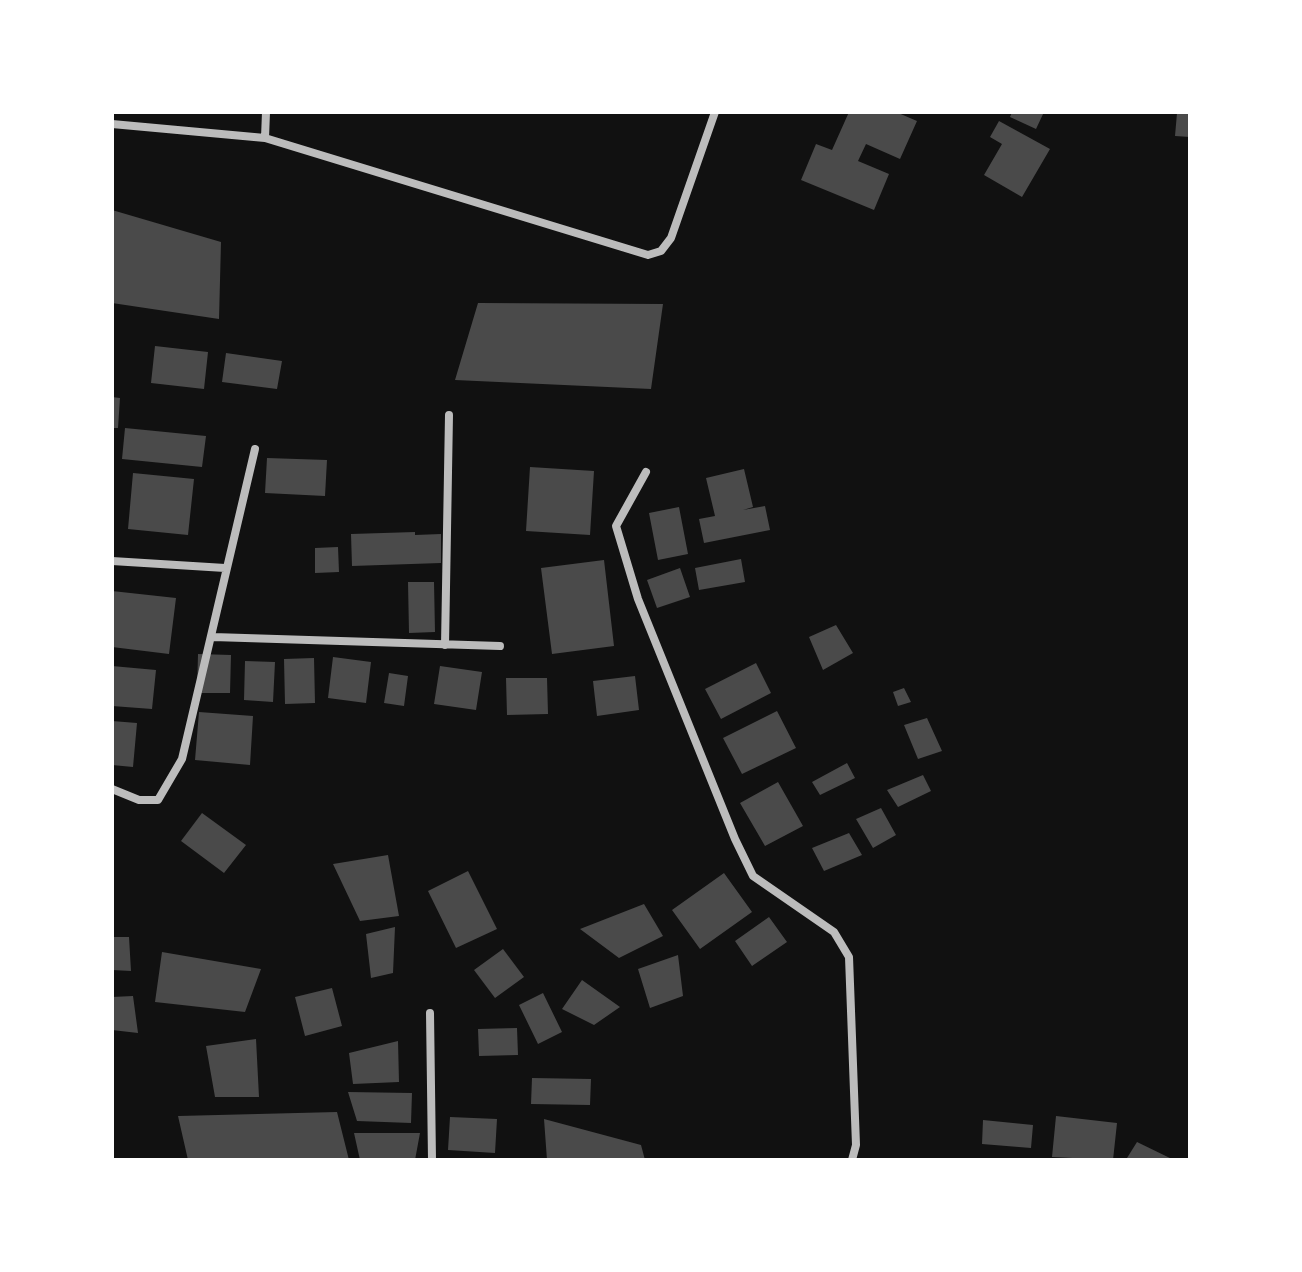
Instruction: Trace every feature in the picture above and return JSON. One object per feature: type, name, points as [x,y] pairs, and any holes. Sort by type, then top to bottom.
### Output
[{"type":"street","points":[[265,138],[266,112]]},
{"type":"street","points":[[112,124],[265,138],[648,255],[661,251],[671,238],[715,112]]},
{"type":"street","points":[[445,645],[449,415]]},
{"type":"street","points":[[112,789],[139,800],[158,800],[182,759],[255,449]]},
{"type":"street","points":[[646,472],[616,526],[638,599],[735,839],[753,876],[834,932],[849,957],[856,1145],[852,1160]]},
{"type":"street","points":[[112,561],[225,568]]},
{"type":"street","points":[[213,637],[500,646]]},
{"type":"street","points":[[430,1013],[432,1160]]},
{"type":"building","points":[[849,112],[896,112],[917,121],[900,159],[866,144],[858,161],[889,174],[874,210],[801,180],[816,144],[832,150]]},
{"type":"building","points":[[1012,112],[1044,112],[1036,129],[1010,117]]},
{"type":"building","points":[[1177,113],[1190,114],[1190,137],[1175,136]]},
{"type":"building","points":[[999,121],[1050,149],[1022,197],[984,175],[1002,144],[990,137]]},
{"type":"building","points":[[112,210],[221,242],[219,319],[112,303]]},
{"type":"building","points":[[478,303],[663,304],[651,389],[455,380]]},
{"type":"building","points":[[155,346],[208,352],[204,389],[151,383]]},
{"type":"building","points":[[226,353],[282,361],[277,389],[222,382]]},
{"type":"building","points":[[112,397],[120,398],[118,428],[112,428]]},
{"type":"building","points":[[125,428],[206,436],[202,467],[122,459]]},
{"type":"building","points":[[267,458],[327,460],[325,496],[265,493]]},
{"type":"building","points":[[530,467],[594,471],[590,535],[526,531]]},
{"type":"building","points":[[744,469],[753,507],[743,510],[765,506],[770,530],[704,543],[699,519],[715,516],[706,478]]},
{"type":"building","points":[[133,473],[194,479],[188,535],[128,529]]},
{"type":"building","points":[[679,507],[688,554],[658,560],[649,513]]},
{"type":"building","points":[[415,532],[415,535],[441,534],[441,563],[352,566],[351,534]]},
{"type":"building","points":[[338,547],[339,572],[315,573],[315,548]]},
{"type":"building","points":[[741,559],[745,582],[699,590],[695,568]]},
{"type":"building","points":[[604,560],[614,646],[552,654],[541,568]]},
{"type":"building","points":[[680,568],[690,597],[657,608],[647,580]]},
{"type":"building","points":[[408,582],[434,582],[435,632],[409,633]]},
{"type":"building","points":[[112,591],[176,598],[169,654],[112,647]]},
{"type":"building","points":[[836,625],[853,653],[823,670],[809,637]]},
{"type":"building","points":[[198,654],[231,655],[230,693],[197,693]]},
{"type":"building","points":[[333,657],[371,662],[366,703],[328,698]]},
{"type":"building","points":[[314,658],[315,703],[285,704],[284,659]]},
{"type":"building","points":[[245,661],[275,662],[273,702],[244,700]]},
{"type":"building","points":[[756,663],[771,693],[721,719],[705,689]]},
{"type":"building","points":[[112,666],[156,670],[152,709],[112,706]]},
{"type":"building","points":[[440,666],[482,672],[476,710],[434,704]]},
{"type":"building","points":[[389,673],[408,676],[404,706],[384,703]]},
{"type":"building","points":[[635,676],[639,710],[597,716],[593,681]]},
{"type":"building","points":[[506,678],[547,678],[548,714],[507,715]]},
{"type":"building","points":[[904,688],[911,702],[898,706],[893,692]]},
{"type":"building","points":[[777,711],[796,748],[742,774],[723,738]]},
{"type":"building","points":[[199,712],[253,716],[250,765],[195,760]]},
{"type":"building","points":[[927,718],[942,751],[918,759],[904,725]]},
{"type":"building","points":[[112,721],[137,723],[133,767],[112,765]]},
{"type":"building","points":[[847,763],[855,778],[820,795],[812,782]]},
{"type":"building","points":[[923,775],[931,791],[898,807],[887,790]]},
{"type":"building","points":[[778,782],[803,826],[765,846],[740,803]]},
{"type":"building","points":[[881,808],[896,835],[873,848],[856,819]]},
{"type":"building","points":[[202,813],[246,845],[224,873],[181,841]]},
{"type":"building","points":[[849,833],[862,855],[824,871],[812,848]]},
{"type":"building","points":[[388,855],[399,916],[360,921],[333,864]]},
{"type":"building","points":[[468,871],[497,929],[456,948],[428,891]]},
{"type":"building","points":[[724,873],[752,912],[700,949],[672,910]]},
{"type":"building","points":[[644,904],[663,936],[619,958],[580,929]]},
{"type":"building","points":[[769,917],[787,942],[752,966],[735,941]]},
{"type":"building","points":[[395,927],[393,973],[371,978],[366,934]]},
{"type":"building","points":[[112,937],[129,937],[131,971],[112,970]]},
{"type":"building","points":[[503,949],[524,977],[495,998],[474,970]]},
{"type":"building","points":[[162,952],[261,969],[245,1012],[155,1002]]},
{"type":"building","points":[[678,955],[683,996],[650,1008],[638,969]]},
{"type":"building","points":[[582,980],[620,1007],[594,1025],[562,1009]]},
{"type":"building","points":[[332,988],[342,1026],[305,1036],[295,997]]},
{"type":"building","points":[[543,993],[562,1032],[538,1044],[519,1005]]},
{"type":"building","points":[[133,996],[138,1033],[112,1030],[112,997]]},
{"type":"building","points":[[517,1028],[518,1055],[479,1056],[478,1029]]},
{"type":"building","points":[[256,1039],[259,1097],[215,1097],[206,1046]]},
{"type":"building","points":[[398,1041],[399,1082],[353,1084],[349,1053]]},
{"type":"building","points":[[532,1078],[591,1079],[590,1105],[531,1104]]},
{"type":"building","points":[[348,1092],[412,1093],[411,1123],[357,1121]]},
{"type":"building","points":[[337,1112],[349,1160],[188,1160],[178,1116]]},
{"type":"building","points":[[1056,1116],[1117,1123],[1113,1160],[1052,1157]]},
{"type":"building","points":[[450,1117],[497,1119],[495,1153],[448,1150]]},
{"type":"building","points":[[544,1119],[641,1145],[645,1160],[547,1160]]},
{"type":"building","points":[[983,1120],[1033,1125],[1031,1148],[982,1144]]},
{"type":"building","points":[[354,1133],[420,1133],[415,1160],[360,1160]]},
{"type":"building","points":[[1137,1142],[1174,1160],[1127,1158]]}]
